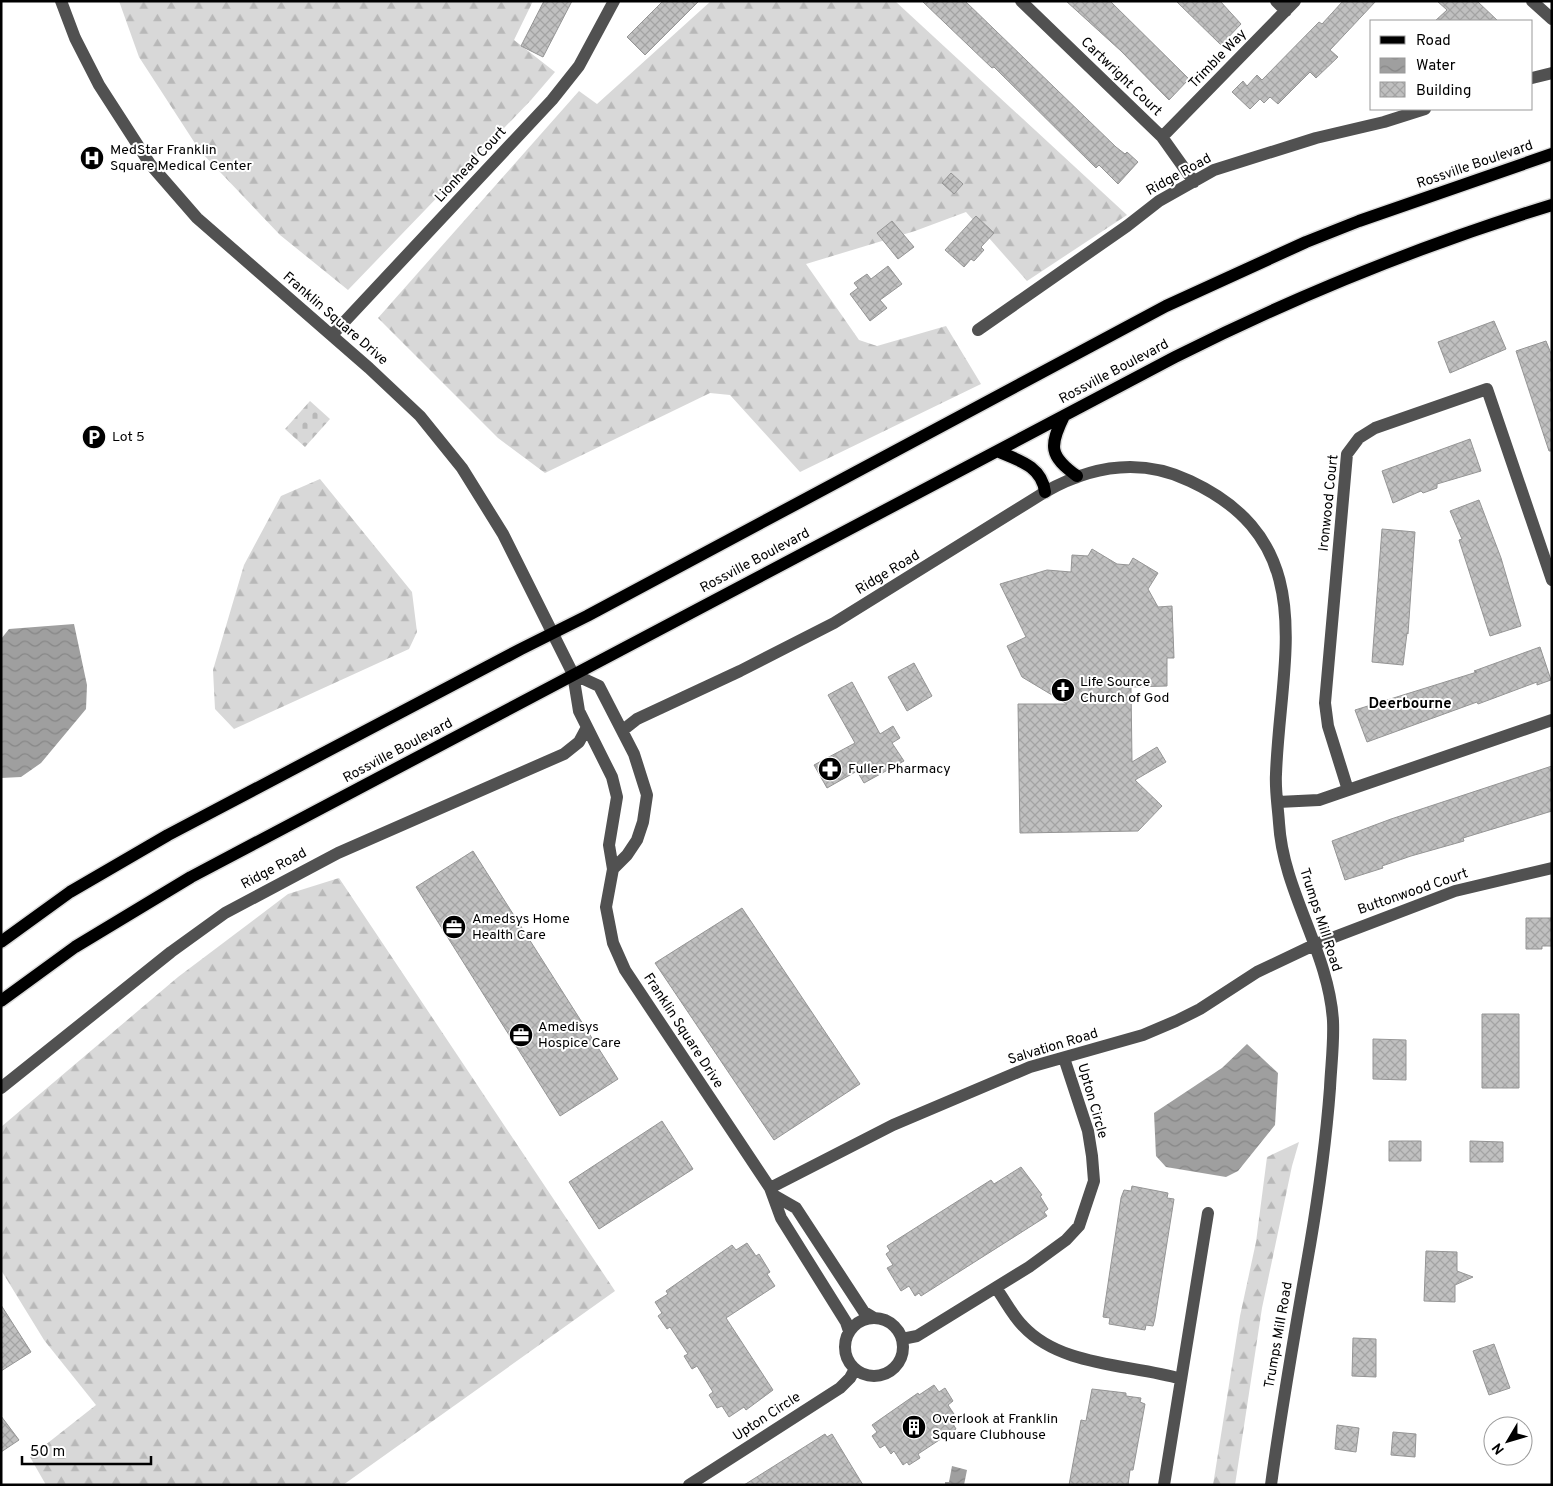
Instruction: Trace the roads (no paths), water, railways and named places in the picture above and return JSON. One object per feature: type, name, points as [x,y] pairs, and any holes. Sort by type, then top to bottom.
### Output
[{"type":"main road","name":"Rossville Boulevard","points":[[1,942],[70,892],[168,835],[553,633],[1175,302],[1289,250],[1350,225],[1552,154]]},
{"type":"main road","name":"Rossville Boulevard","points":[[1,1001],[83,943],[183,882],[391,773],[573,674],[1223,333],[1342,280],[1443,241],[1552,205]]},
{"type":"main road","points":[[1064,416],[1053,437],[1054,452],[1061,464],[1077,476]]},
{"type":"main road","points":[[997,451],[1036,470],[1044,483],[1045,492]]},
{"type":"street","name":"Franklin Square Drive","points":[[61,1],[75,38],[99,85],[150,164],[197,218],[332,335],[420,416],[462,468],[503,534],[573,674],[579,711],[612,776],[617,797],[609,845],[613,869],[606,906],[613,943],[625,970],[772,1192],[781,1218],[846,1322],[849,1331]]},
{"type":"street","name":"Lionhead Court","points":[[332,335],[552,100],[580,66],[614,1]]},
{"type":"street","name":"Cartwright Court","points":[[1021,1],[1162,138],[1194,182]]},
{"type":"street","points":[[1276,1],[1286,11]]},
{"type":"street","name":"Trimble Way","points":[[1162,138],[1295,1]]},
{"type":"street","points":[[1532,1],[1552,19]]},
{"type":"street","points":[[1533,78],[1552,73]]},
{"type":"street","name":"Ridge Road","points":[[978,330],[1127,226],[1159,201],[1214,170],[1316,138],[1384,122],[1422,110]]},
{"type":"street","name":"Ironwood Court","points":[[1348,790],[1328,726],[1325,703],[1347,454],[1359,438],[1375,428],[1487,389],[1552,580]]},
{"type":"street","name":"Ridge Road","points":[[623,730],[636,719],[740,671],[834,623],[1045,492],[1077,476],[1099,469],[1131,467],[1172,472]]},
{"type":"street","name":"Trumps Mill Road","points":[[1172,472],[1204,487],[1225,501],[1248,523],[1263,542],[1277,570],[1284,595],[1287,626],[1276,777],[1280,842],[1294,887],[1316,944],[1333,1018],[1324,1164],[1285,1387],[1271,1485]]},
{"type":"street","points":[[573,674],[599,686],[634,754],[647,795],[643,822],[637,840],[627,855],[613,869]]},
{"type":"street","points":[[1278,802],[1319,800],[1552,720]]},
{"type":"street","name":"Ridge Road","points":[[1,1088],[171,952],[225,913],[271,887],[354,846],[564,754],[579,742],[587,727]]},
{"type":"street","name":"Buttonwood Court","points":[[1316,944],[1455,891],[1552,868]]},
{"type":"street","name":"Salvation Road","points":[[772,1192],[893,1125],[1030,1068],[1143,1035],[1176,1021],[1200,1009],[1257,972],[1316,944]]},
{"type":"street","name":"Upton Circle","points":[[902,1339],[917,1336],[1029,1267],[1066,1240],[1079,1226],[1094,1181],[1092,1156],[1088,1131],[1064,1058]]},
{"type":"street","name":"Franklin Square Drive","points":[[772,1192],[796,1208],[864,1312],[874,1318]]},
{"type":"street","points":[[1164,1485],[1208,1213]]},
{"type":"street","points":[[996,1288],[1023,1326],[1047,1345],[1070,1357],[1181,1379]]},
{"type":"street","points":[[874,1318],[892,1324],[902,1339],[901,1358],[890,1372],[872,1376],[855,1370],[845,1355],[844,1347],[849,1331],[865,1319],[874,1318]]},
{"type":"street","name":"Upton Circle","points":[[689,1485],[840,1388],[855,1370]]},
{"type":"water","points":[[74,624],[87,685],[86,709],[41,763],[21,777],[1,778],[1,639],[9,629]]},
{"type":"water","points":[[1247,1044],[1278,1073],[1275,1125],[1238,1171],[1226,1177],[1166,1167],[1156,1156],[1154,1113],[1222,1068]]},
{"type":"water","points":[[952,1466],[967,1470],[964,1485],[945,1485],[945,1482],[949,1482]]},
{"type":"place","name":"MedStar Franklin Square Medical Center","points":[[92,158]]},
{"type":"place","name":"Lot 5","points":[[94,437]]},
{"type":"place","name":"Life Source Church of God","points":[[1063,690]]},
{"type":"place","name":"Fuller Pharmacy","points":[[830,769]]},
{"type":"place","name":"Amedsys Home Health Care","points":[[454,927]]},
{"type":"place","name":"Amedisys Hospice Care","points":[[521,1035]]},
{"type":"place","name":"Overlook at Franklin Square Clubhouse","points":[[914,1427]]},
{"type":"district","name":"Deerbourne","points":[[1410,704]]}]
